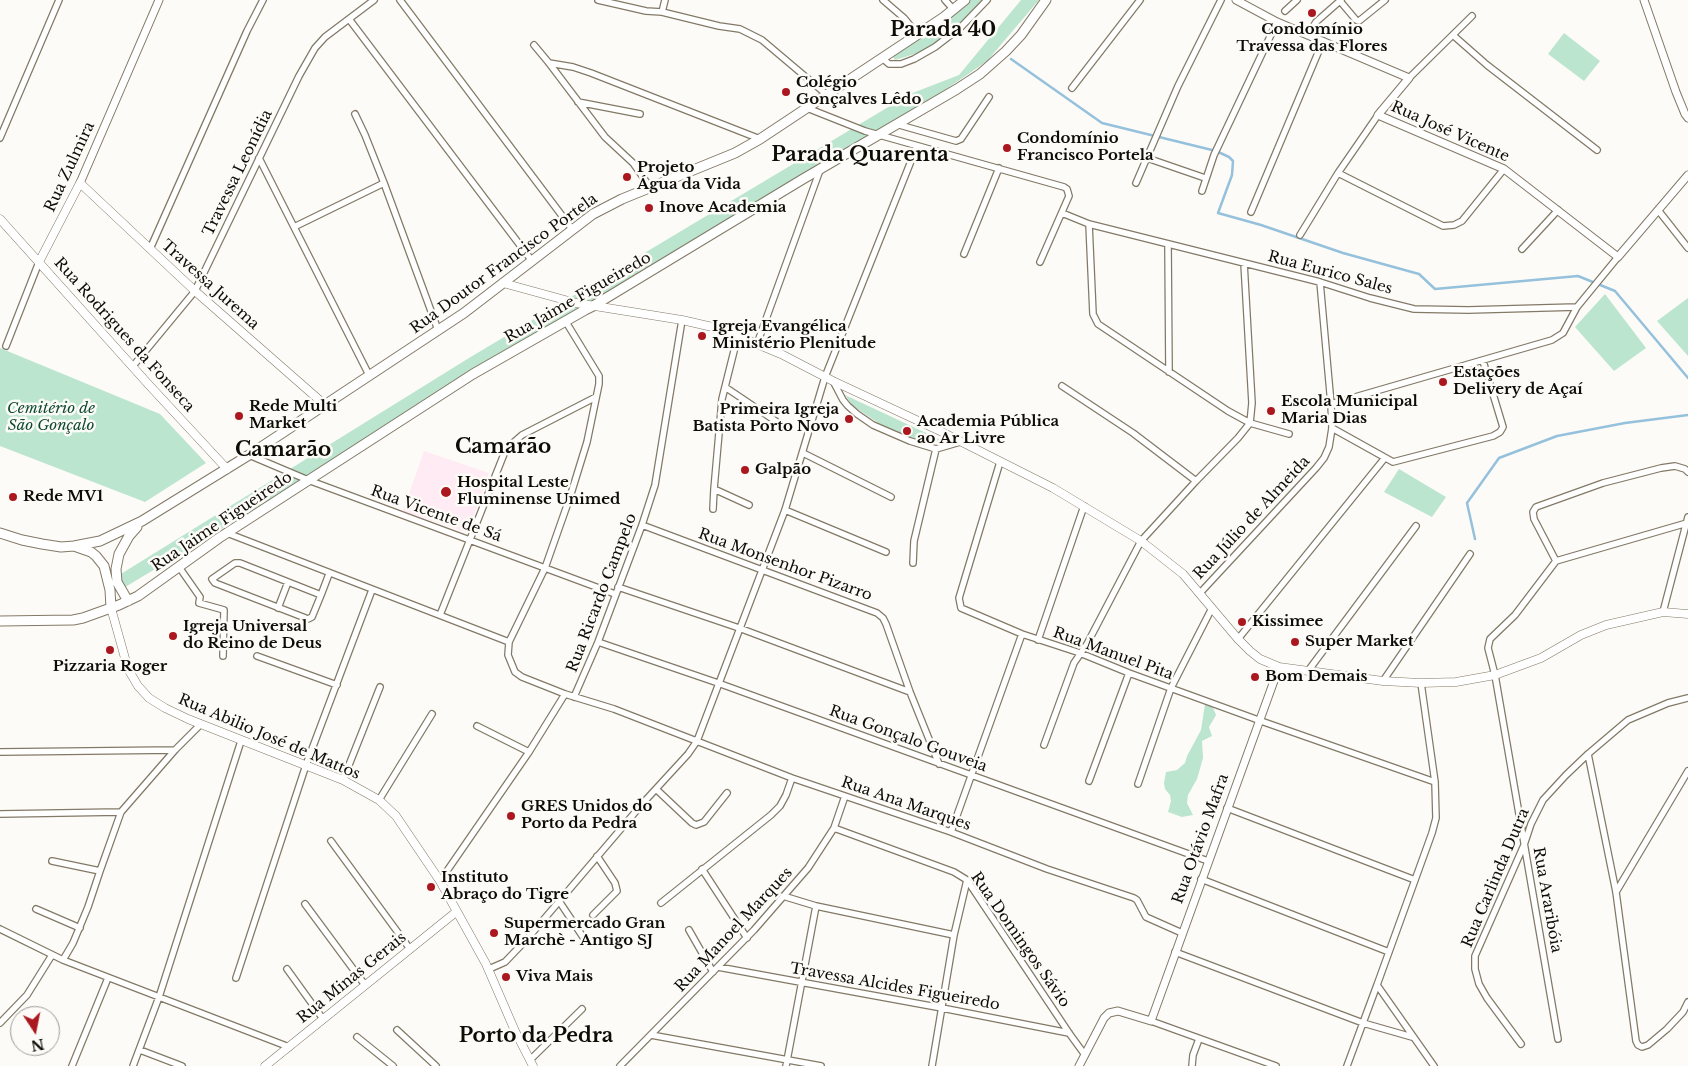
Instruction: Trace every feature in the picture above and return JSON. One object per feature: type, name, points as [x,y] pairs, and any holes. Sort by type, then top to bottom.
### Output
[{"type":"main road","name":"Rua Doutor Francisco Portela","points":[[0,533],[42,544],[60,547],[74,546],[100,541],[142,521],[249,455],[481,301],[572,229],[605,207],[715,162],[760,139],[918,35],[965,0]]},
{"type":"main road","name":"Rua Jaime Figueiredo","points":[[0,621],[73,620],[94,615],[128,601],[227,533],[473,374],[566,322],[957,89],[993,63],[1021,35],[1046,0]]},
{"type":"main road","name":"Travessa Jurema","points":[[80,183],[195,291],[325,405]]},
{"type":"main road","name":"Rua Zulmira","points":[[39,262],[80,183]]},
{"type":"main road","name":"Rua Rodrigues da Fonseca","points":[[0,219],[149,386],[227,469]]},
{"type":"main road","points":[[503,283],[539,294],[593,306],[682,320],[738,335],[917,420],[1039,481],[1141,541],[1174,566],[1200,593],[1238,639],[1260,659],[1279,667],[1383,681],[1456,682],[1495,675],[1541,658],[1581,636],[1606,625],[1663,612],[1688,614]]},
{"type":"main road","points":[[128,601],[116,582],[118,554],[123,544],[142,521]]},
{"type":"main road","points":[[74,546],[96,556],[104,566],[111,596],[111,608]]},
{"type":"main road","name":"Rua Abilio José de Mattos","points":[[111,608],[128,669],[138,686],[149,698],[164,708],[201,724],[343,780],[379,800],[396,816],[440,881],[489,969],[515,1031],[531,1063]]},
{"type":"main road","name":"Rua Minas Gerais","points":[[265,1066],[456,912]]},
{"type":"street","points":[[0,138],[59,0]]},
{"type":"street","name":"Rua Zulmira","points":[[80,183],[159,0]]},
{"type":"street","points":[[150,249],[246,31],[263,0]]},
{"type":"street","name":"Travessa Leonídia","points":[[133,366],[195,291],[299,76],[315,48],[325,37],[374,0]]},
{"type":"street","points":[[400,0],[572,229]]},
{"type":"street","points":[[598,0],[740,29],[762,40],[826,94]]},
{"type":"street","points":[[662,12],[665,0]]},
{"type":"street","points":[[883,0],[904,18],[918,35]]},
{"type":"street","points":[[945,0],[953,9]]},
{"type":"street","points":[[882,58],[886,63],[892,65],[901,64],[923,54],[961,27],[987,0]]},
{"type":"street","points":[[1072,88],[1140,0]]},
{"type":"street","points":[[1136,183],[1178,86],[1221,0]]},
{"type":"street","points":[[1236,0],[1277,22],[1409,78]]},
{"type":"street","points":[[1285,11],[1297,0]]},
{"type":"street","points":[[1308,35],[1316,22],[1340,1],[1359,21],[1385,0]]},
{"type":"street","points":[[1644,0],[1676,92],[1688,118]]},
{"type":"street","points":[[1300,235],[1338,173],[1378,115],[1409,78],[1454,36],[1472,16]]},
{"type":"street","points":[[348,20],[532,261]]},
{"type":"street","points":[[1202,191],[1214,155],[1277,22]]},
{"type":"street","points":[[1454,36],[1487,66],[1597,150]]},
{"type":"street","points":[[1250,212],[1324,41]]},
{"type":"street","points":[[534,45],[605,137],[633,163],[650,187]]},
{"type":"street","points":[[549,63],[573,67],[591,73],[760,139]]},
{"type":"street","points":[[896,124],[956,141],[961,139],[989,97]]},
{"type":"street","points":[[578,102],[640,114]]},
{"type":"street","points":[[807,108],[877,135],[1068,189],[1069,196],[1040,262]]},
{"type":"street","points":[[355,114],[384,183],[438,330]]},
{"type":"street","name":"Rua José Vicente","points":[[1378,115],[1504,169],[1618,257]]},
{"type":"street","points":[[489,969],[504,962],[688,754],[696,741],[785,510],[825,377],[917,146]]},
{"type":"street","points":[[259,158],[369,375]]},
{"type":"street","points":[[1147,158],[1205,178]]},
{"type":"street","points":[[964,254],[999,168]]},
{"type":"street","points":[[1338,173],[1443,226],[1454,225],[1462,221],[1504,169]]},
{"type":"street","points":[[757,344],[820,170]]},
{"type":"street","points":[[1331,404],[1552,340],[1563,333],[1577,307],[1688,176]]},
{"type":"street","points":[[294,227],[384,183]]},
{"type":"street","points":[[1522,248],[1558,210]]},
{"type":"street","points":[[1658,210],[1688,248]]},
{"type":"street","name":"Rua Eurico Sales","points":[[1062,213],[1090,224],[1320,282],[1370,298],[1414,308],[1468,310],[1577,307]]},
{"type":"street","points":[[1090,224],[1094,319],[1102,328],[1228,411],[1250,423],[1288,434]]},
{"type":"street","points":[[1168,244],[1169,372]]},
{"type":"street","name":"Rua Zulmira","points":[[6,346],[39,262]]},
{"type":"street","points":[[1044,745],[1070,672],[1141,541],[1250,423],[1252,403],[1244,263]]},
{"type":"street","name":"Rua Júlio de Almeida","points":[[1200,593],[1316,468],[1324,458],[1329,447],[1332,428],[1331,404],[1320,282]]},
{"type":"street","name":"Rua Ricardo Campelo","points":[[574,697],[598,642],[642,525],[654,485],[682,320]]},
{"type":"street","points":[[227,533],[509,642],[545,568],[579,470],[599,384],[599,376],[566,322]]},
{"type":"street","points":[[713,509],[722,399],[738,335]]},
{"type":"street","points":[[1332,428],[1393,462],[1500,432],[1503,427],[1482,361]]},
{"type":"street","points":[[833,381],[843,400],[857,414],[873,425],[936,449],[960,442]]},
{"type":"street","points":[[1062,386],[1133,433],[1196,481]]},
{"type":"street","points":[[725,388],[777,422]]},
{"type":"street","points":[[440,615],[506,449],[522,435],[596,398]]},
{"type":"street","points":[[914,563],[914,541],[936,449]]},
{"type":"street","points":[[803,453],[891,496]]},
{"type":"street","name":"Rua Vicente de Sá","points":[[249,455],[308,480],[615,594]]},
{"type":"street","points":[[1238,639],[1384,458]]},
{"type":"street","name":"Rua Manuel Pita","points":[[1000,462],[959,598],[960,605],[965,611],[1038,640],[1080,653],[1261,721],[1435,782]]},
{"type":"street","points":[[1687,520],[1556,561],[1534,518],[1533,512],[1536,507],[1603,483],[1661,468],[1675,466],[1688,472]]},
{"type":"street","points":[[714,489],[749,505]]},
{"type":"street","points":[[1038,640],[1084,506]]},
{"type":"street","points":[[785,510],[886,552]]},
{"type":"street","points":[[1663,612],[1687,520]]},
{"type":"street","name":"Rua Monsenhor Pizarro","points":[[642,525],[761,571],[870,610],[883,618],[939,764]]},
{"type":"street","points":[[1308,672],[1416,526]]},
{"type":"street","points":[[1383,681],[1470,554]]},
{"type":"street","name":"Rua Araribóia","points":[[1556,561],[1515,615],[1490,639],[1488,648],[1495,675],[1558,1039]]},
{"type":"street","points":[[321,595],[237,562],[212,580],[215,583],[310,619],[321,595],[329,574]]},
{"type":"street","points":[[179,567],[200,597],[199,604],[224,610],[223,656]]},
{"type":"street","points":[[278,608],[288,582]]},
{"type":"street","points":[[618,587],[739,628],[910,692]]},
{"type":"street","points":[[236,978],[306,765],[372,590]]},
{"type":"street","points":[[1138,784],[1171,688],[1212,608]]},
{"type":"street","points":[[951,832],[1022,634]]},
{"type":"street","name":"Rua Ana Marques","points":[[509,642],[508,655],[514,672],[522,677],[565,694],[614,709],[792,778],[951,832],[1047,869],[1134,898],[1146,917],[1182,933]]},
{"type":"street","name":"Rua Gonçalo Gouveia","points":[[598,642],[718,683],[1208,861]]},
{"type":"street","points":[[257,656],[337,685]]},
{"type":"street","name":"Rua Otávio Mafra","points":[[1151,1021],[1279,667]]},
{"type":"street","points":[[1090,782],[1129,673]]},
{"type":"street","points":[[1347,1066],[1436,818],[1435,782],[1421,683]]},
{"type":"street","points":[[343,780],[380,687]]},
{"type":"street","points":[[440,881],[529,752],[565,694]]},
{"type":"street","name":"Rua Carlinda Dutra","points":[[1522,1044],[1487,998],[1479,984],[1474,969],[1475,956],[1524,845],[1531,824],[1543,800],[1588,754],[1628,720],[1668,703],[1688,698]]},
{"type":"street","points":[[379,800],[432,714]]},
{"type":"street","points":[[63,960],[80,928],[121,812],[175,750],[201,724]]},
{"type":"street","points":[[477,726],[529,752]]},
{"type":"street","points":[[134,1066],[159,997],[242,741]]},
{"type":"street","points":[[0,752],[175,750]]},
{"type":"street","points":[[1588,754],[1616,892],[1638,1045],[1642,1047],[1648,1045],[1668,1029],[1683,1012],[1688,1002]]},
{"type":"street","points":[[1616,892],[1688,771]]},
{"type":"street","points":[[661,903],[771,815],[780,806],[792,778]]},
{"type":"street","points":[[656,789],[696,825],[704,822],[727,793]]},
{"type":"street","name":"Rua Manoel Marques","points":[[620,1066],[746,938],[818,856],[834,828],[845,796]]},
{"type":"street","points":[[1227,808],[1415,880]]},
{"type":"street","points":[[0,814],[121,812]]},
{"type":"street","name":"Rua Domingos Sávio","points":[[834,828],[954,872],[967,880],[1085,1055]]},
{"type":"street","points":[[331,840],[410,949]]},
{"type":"street","points":[[593,915],[617,891],[615,883],[598,856]]},
{"type":"street","points":[[52,861],[100,871]]},
{"type":"street","points":[[702,869],[746,938]]},
{"type":"street","points":[[1201,879],[1389,952]]},
{"type":"street","points":[[932,1066],[954,935],[967,880]]},
{"type":"street","points":[[784,896],[816,906],[954,935]]},
{"type":"street","points":[[559,901],[585,940]]},
{"type":"street","points":[[305,904],[365,985]]},
{"type":"street","points":[[786,1063],[816,906]]},
{"type":"street","points":[[36,909],[80,928]]},
{"type":"street","points":[[0,937],[2,930],[63,960],[288,1047]]},
{"type":"street","points":[[689,930],[715,969]]},
{"type":"street","points":[[1175,952],[1363,1023],[1412,1036]]},
{"type":"street","points":[[0,1023],[27,995],[52,955]]},
{"type":"street","points":[[287,969],[323,1020]]},
{"type":"street","name":"Travessa Alcides Figueiredo","points":[[715,969],[942,1008],[1069,1033]]},
{"type":"street","points":[[72,1066],[108,978]]},
{"type":"street","points":[[1377,985],[1434,1066]]},
{"type":"street","points":[[531,1063],[582,1008]]},
{"type":"street","points":[[1079,1066],[1106,1015],[1118,1011],[1276,1066]]},
{"type":"street","points":[[397,1030],[436,1066]]},
{"type":"street","points":[[651,1035],[786,1063],[821,1066]]},
{"type":"street","points":[[357,1037],[393,1066]]},
{"type":"street","points":[[1192,1066],[1193,1055],[1199,1039]]},
{"type":"street","points":[[140,1050],[182,1066]]},
{"type":"shaded area","name":"Hospital Leste Fluminense Unimed","points":[[424,451],[489,473],[468,533],[403,511]]},
{"type":"green space","points":[[968,0],[983,0],[942,39],[921,52],[895,60],[893,57]]},
{"type":"green space","points":[[1021,0],[1039,0],[987,61],[919,108],[122,589],[116,577],[469,358],[910,94],[959,75]]},
{"type":"green space","points":[[1564,33],[1600,61],[1584,81],[1548,54]]},
{"type":"green space","points":[[1605,294],[1646,348],[1614,371],[1575,327]]},
{"type":"green space","points":[[1688,298],[1688,356],[1657,321]]},
{"type":"green space","name":"Cemitério de São Gonçalo","points":[[0,348],[160,414],[206,463],[145,502],[0,446]]},
{"type":"green space","points":[[845,395],[941,440],[930,445],[883,426],[853,406]]},
{"type":"green space","points":[[1399,469],[1446,497],[1432,517],[1384,492]]},
{"type":"green space","points":[[1205,704],[1212,705],[1216,715],[1209,727],[1212,736],[1202,741],[1203,758],[1197,779],[1188,795],[1187,803],[1193,815],[1182,817],[1168,812],[1171,801],[1170,795],[1165,789],[1166,772],[1177,770],[1185,763],[1201,730]]},
{"type":"waterway","points":[[1011,59],[1102,123],[1216,151],[1229,157],[1233,161],[1232,175],[1218,213],[1261,225],[1343,253],[1419,274],[1435,289],[1578,276],[1615,291],[1688,378]]},
{"type":"waterway","points":[[1475,539],[1467,503],[1499,458],[1557,436],[1625,423],[1688,415]]},
{"type":"place","name":"Condomínio Travessa das Flores","points":[[1312,13]]},
{"type":"place","name":"Colégio Gonçalves Lêdo","points":[[786,92]]},
{"type":"place","name":"Condomínio Francisco Portela","points":[[1007,148]]},
{"type":"place","name":"Projeto Água da Vida","points":[[627,177]]},
{"type":"place","name":"Inove Academia","points":[[649,208]]},
{"type":"place","name":"Igreja Evangélica Ministério Plenitude","points":[[702,336]]},
{"type":"place","name":"Estações Delivery de Açaí","points":[[1443,382]]},
{"type":"place","name":"Escola Municipal Maria Dias","points":[[1271,411]]},
{"type":"place","name":"Rede Multi Market","points":[[239,416]]},
{"type":"place","name":"Primeira Igreja Batista Porto Novo","points":[[849,419]]},
{"type":"place","name":"Academia Pública ao Ar Livre","points":[[907,431]]},
{"type":"place","name":"Galpão","points":[[745,470]]},
{"type":"place","name":"Hospital Leste Fluminense Unimed","points":[[446,492]]},
{"type":"place","name":"Rede MV1","points":[[13,497]]},
{"type":"place","name":"Kissimee","points":[[1242,622]]},
{"type":"place","name":"Igreja Universal do Reino de Deus","points":[[173,636]]},
{"type":"place","name":"Super Market","points":[[1295,642]]},
{"type":"place","name":"Pizzaria Roger","points":[[110,650]]},
{"type":"place","name":"Bom Demais","points":[[1255,677]]},
{"type":"place","name":"GRES Unidos do Porto da Pedra","points":[[511,816]]},
{"type":"place","name":"Instituto Abraço do Tigre","points":[[431,887]]},
{"type":"place","name":"Supermercado Gran Marchè - Antigo SJ","points":[[494,933]]},
{"type":"place","name":"Viva Mais","points":[[506,977]]},
{"type":"district","name":"Parada 40","points":[[943,30]]},
{"type":"district","name":"Parada Quarenta","points":[[860,155]]},
{"type":"district","name":"Camarão","points":[[503,447]]},
{"type":"district","name":"Camarão","points":[[283,450]]},
{"type":"district","name":"Porto da Pedra","points":[[536,1036]]}]
